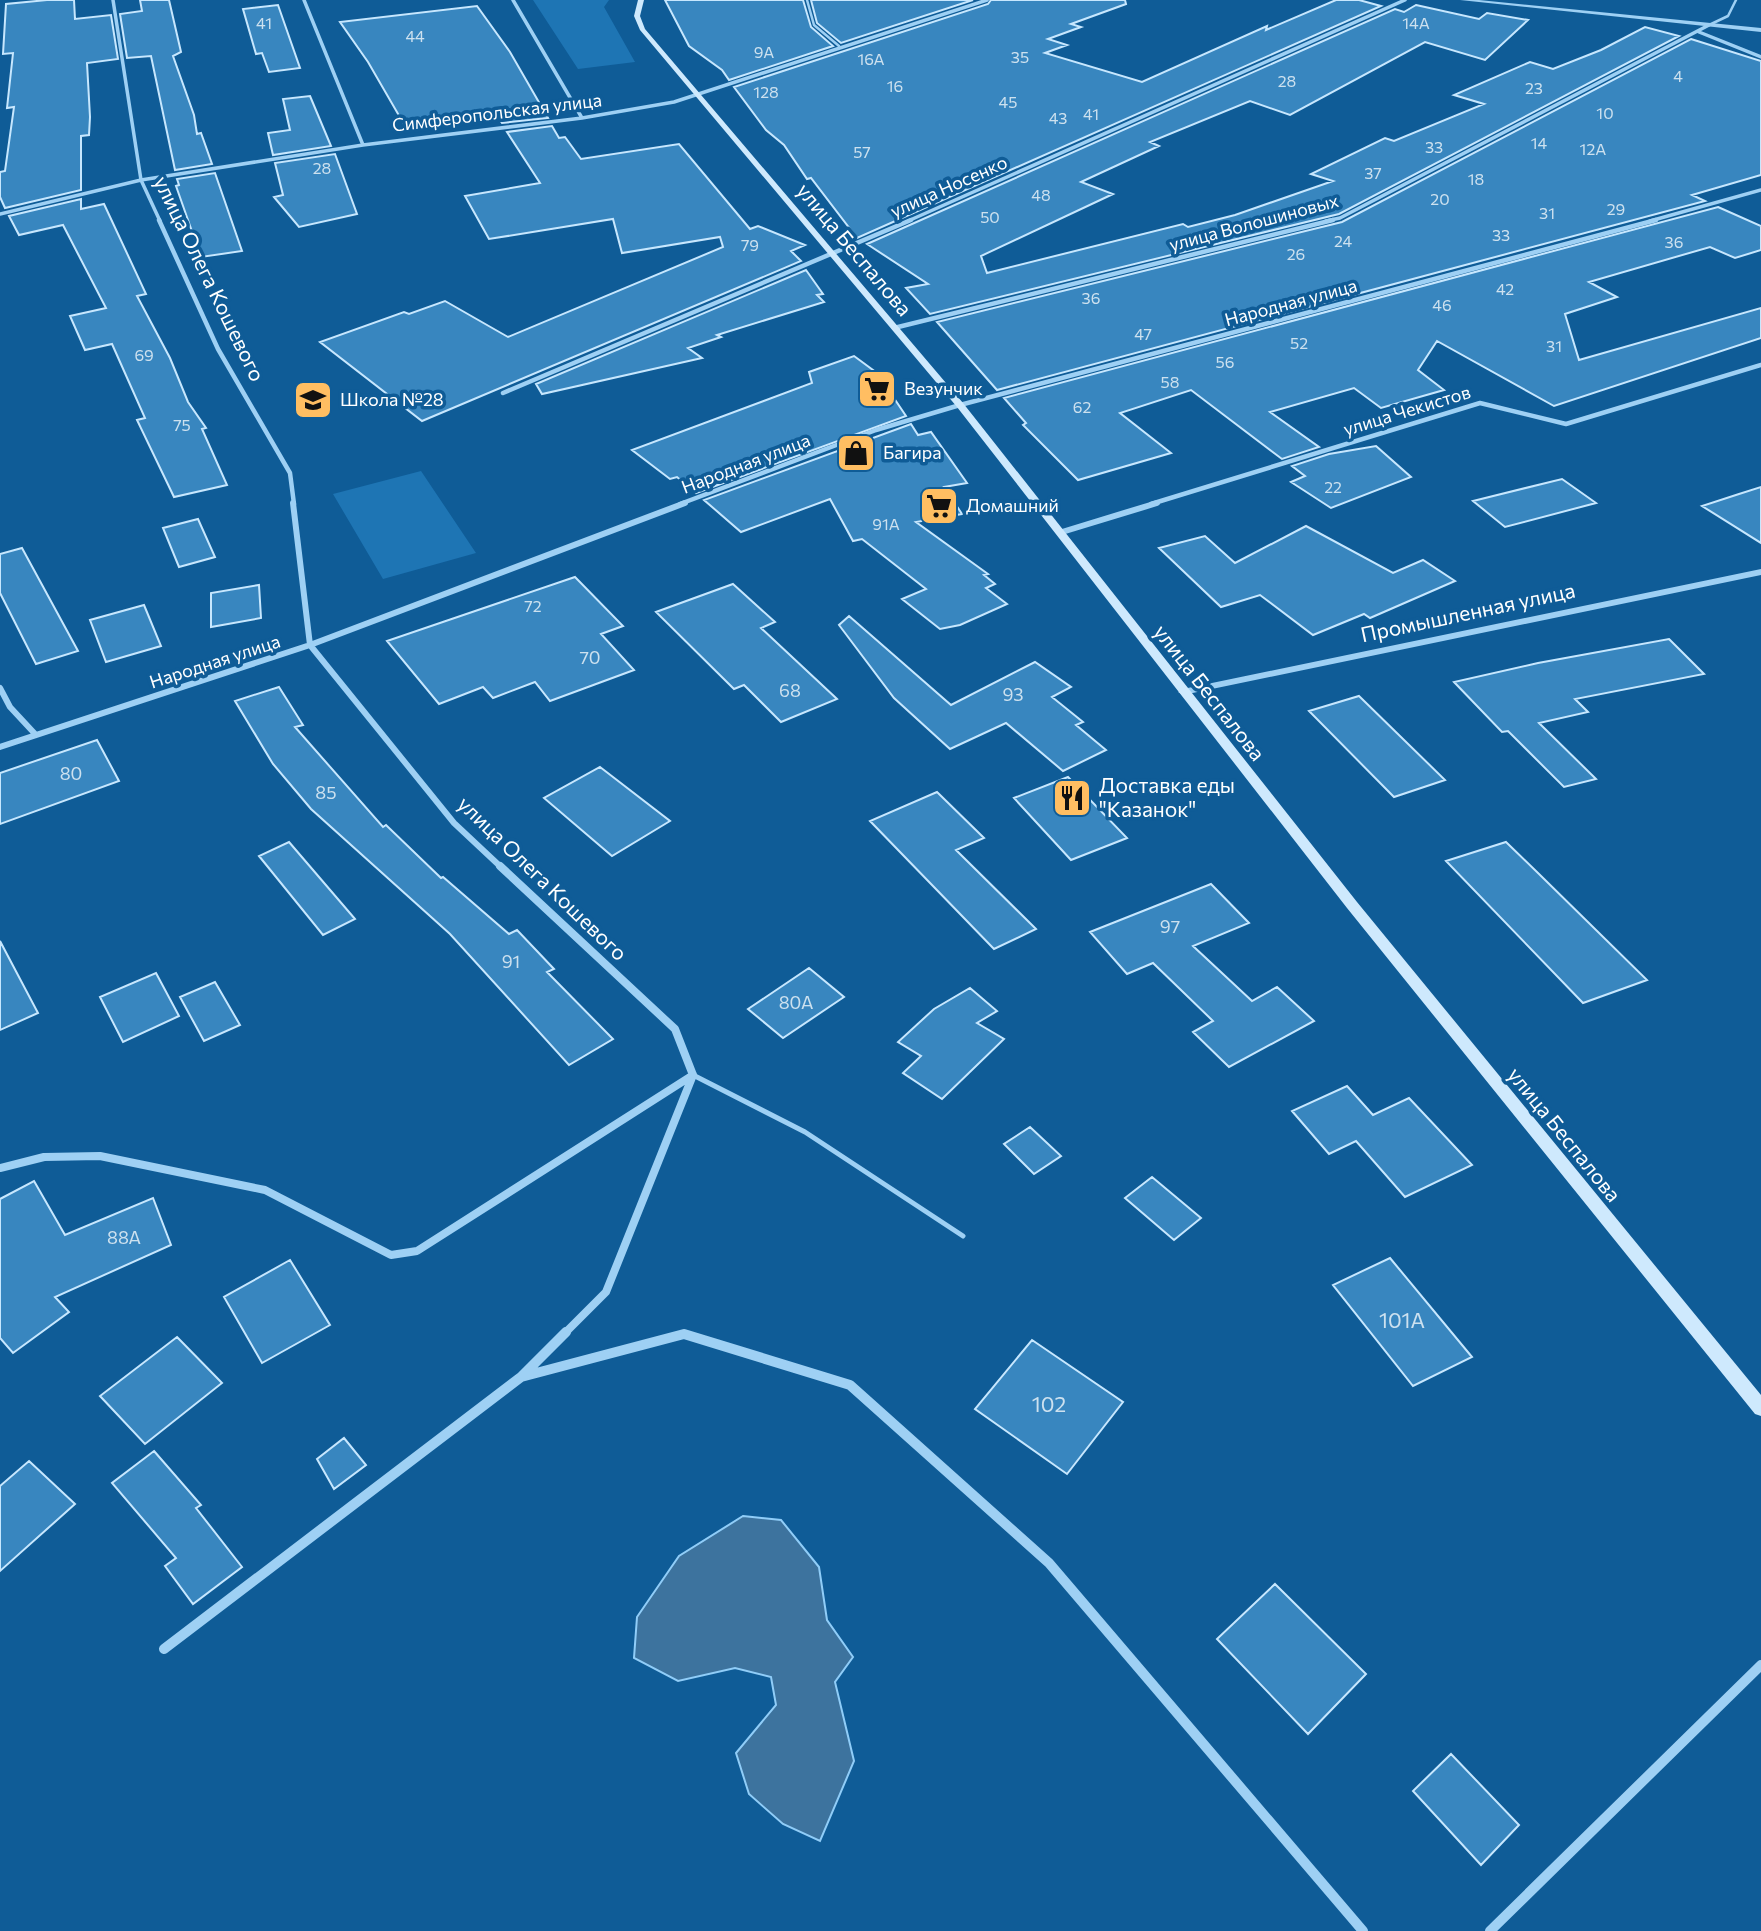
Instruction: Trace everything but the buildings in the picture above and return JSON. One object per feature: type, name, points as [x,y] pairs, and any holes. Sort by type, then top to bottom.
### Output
[{"type":"main road","name":"улица Беспалова","points":[[641,0],[637,16],[642,29],[960,405],[1352,905],[1761,1408]]},
{"type":"street","name":"улица Олега Кошевого","points":[[113,0],[141,180],[218,349],[290,473],[310,645],[454,822],[675,1029],[694,1074]]},
{"type":"street","points":[[304,0],[363,145]]},
{"type":"street","points":[[513,0],[582,118]]},
{"type":"street","name":"Симферопольская улица","points":[[0,214],[141,180],[363,145],[582,118],[674,102],[696,92],[987,0]]},
{"type":"street","name":"улица Носенко","points":[[503,393],[832,255],[1405,0]]},
{"type":"street","points":[[1463,0],[1761,30]]},
{"type":"street","name":"улица Волошиновых","points":[[894,328],[1340,218],[1699,33],[1709,25]]},
{"type":"street","points":[[1699,33],[1761,57]]},
{"type":"street","name":"Народная улица","points":[[0,747],[310,645],[876,430],[960,405],[1563,246],[1761,190]]},
{"type":"street","name":"улица Чекистов","points":[[1062,533],[1480,403],[1566,425],[1761,365]]},
{"type":"street","name":"Промышленная улица","points":[[1184,692],[1761,572]]},
{"type":"street","points":[[0,688],[10,707],[36,735]]},
{"type":"street","points":[[0,1168],[44,1157],[100,1156],[265,1190],[391,1255],[417,1251],[694,1074]]},
{"type":"street","points":[[164,1649],[521,1377],[606,1293],[694,1074]]},
{"type":"street","points":[[521,1377],[684,1334],[850,1385],[1049,1563],[1363,1931]]},
{"type":"street","points":[[1489,1931],[1761,1665]]},
{"type":"lane","points":[[807,0],[814,25],[839,46]]},
{"type":"lane","points":[[1709,25],[1728,16],[1736,0]]},
{"type":"lane","points":[[694,1074],[805,1132],[962,1236]]},
{"type":"shaded area","points":[[533,0],[609,0],[604,7],[635,62],[578,69]]},
{"type":"shaded area","points":[[421,471],[476,553],[383,579],[333,494]]},
{"type":"shaded area","points":[[743,1516],[781,1520],[819,1567],[827,1620],[853,1657],[835,1682],[854,1761],[820,1841],[783,1824],[749,1794],[736,1753],[776,1705],[771,1677],[735,1668],[678,1681],[634,1658],[637,1617],[679,1556]]},
{"type":"place","name":"Везунчик","points":[[877,389]]},
{"type":"place","name":"Школа №28","points":[[313,400]]},
{"type":"place","name":"Багира","points":[[856,453]]},
{"type":"place","name":"Домашний","points":[[939,506]]},
{"type":"place","name":"Доставка еды \"Казанок\"","points":[[1072,798]]}]
